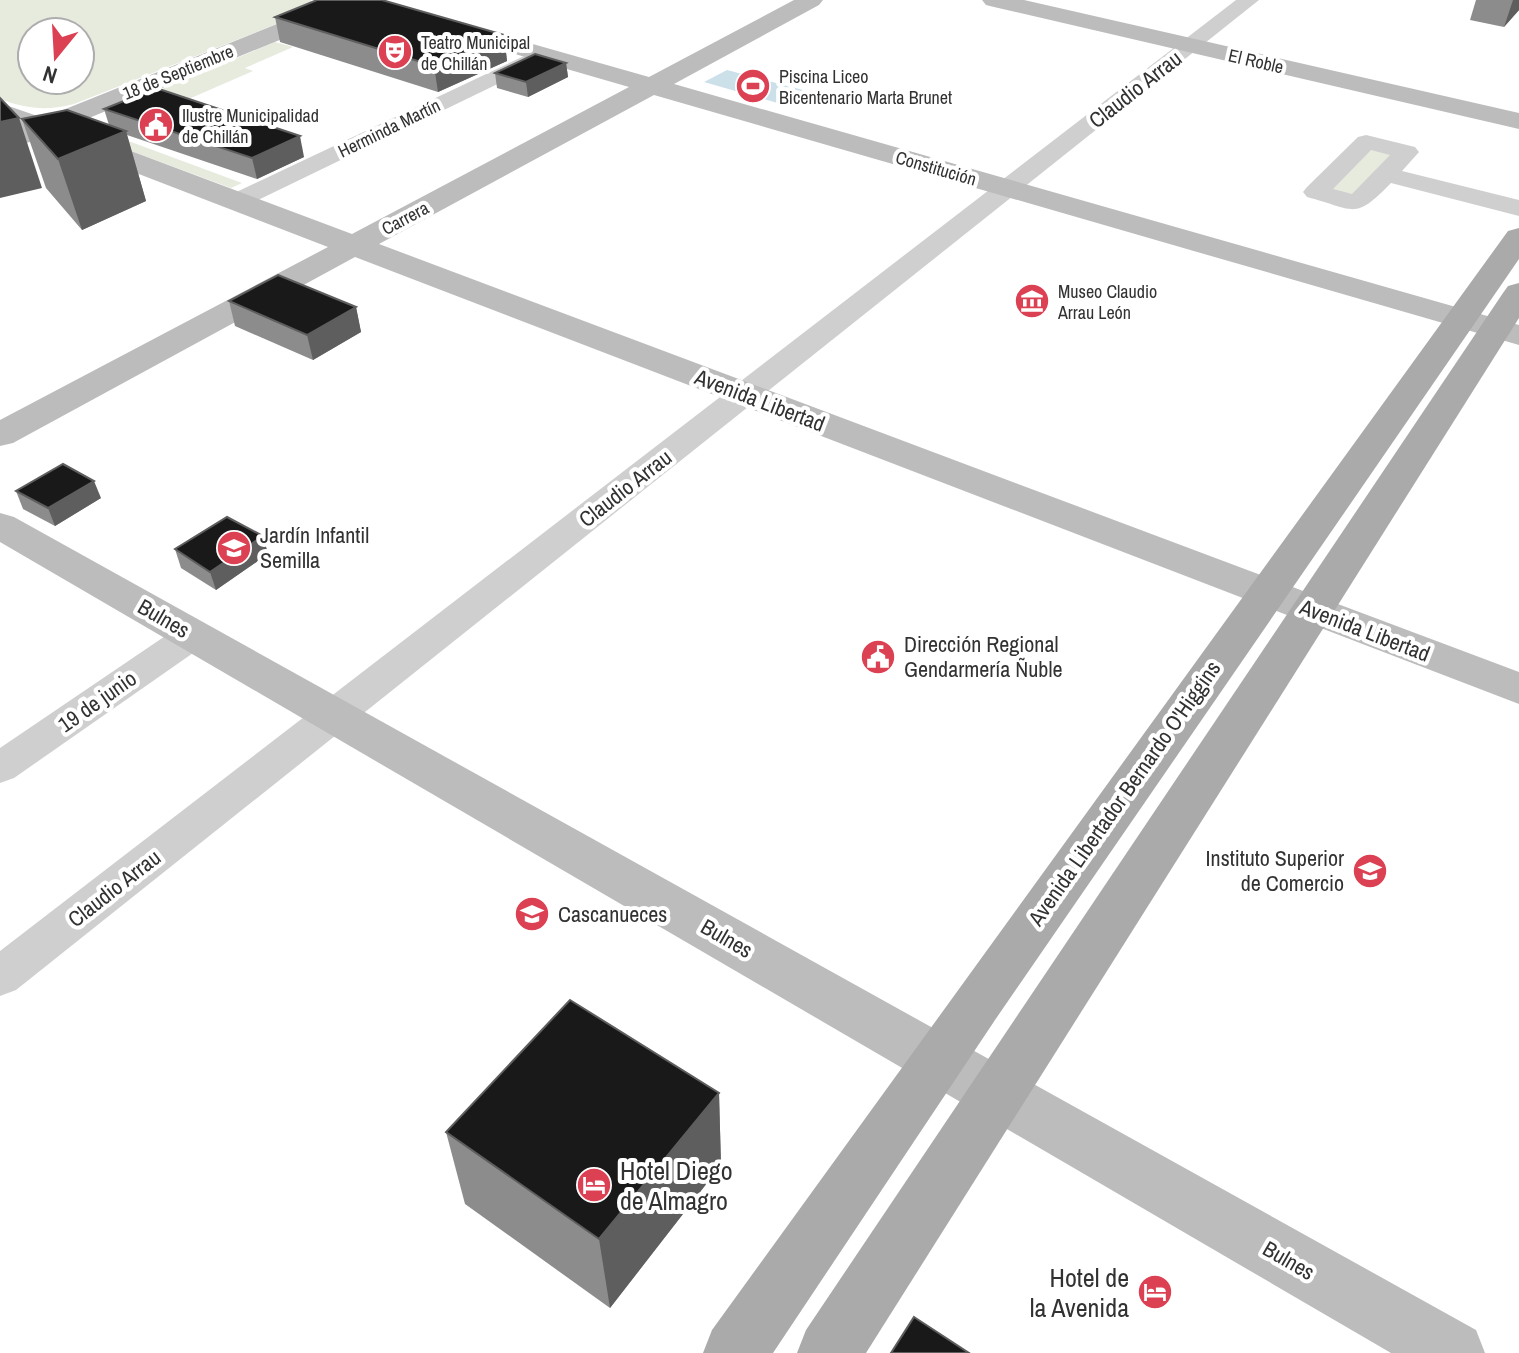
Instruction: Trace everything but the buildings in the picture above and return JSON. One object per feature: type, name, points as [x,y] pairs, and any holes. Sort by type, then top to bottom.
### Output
[{"type":"main road","name":"Avenida Libertador Bernardo O'Higgins","points":[[829,1353],[1313,611],[1492,327],[1519,237]]},
{"type":"main road","name":"Avenida Libertador Bernardo O'Higgins","points":[[735,1353],[1265,593],[1519,293]]},
{"type":"street","name":"Constitución","points":[[355,0],[1492,327]]},
{"type":"street","name":"18 de Septiembre","points":[[0,145],[315,10],[355,0]]},
{"type":"street","name":"Carrera","points":[[0,435],[811,0]]},
{"type":"street","name":"El Roble","points":[[994,0],[1519,121]]},
{"type":"street","name":"Claudio Arrau","points":[[0,977],[1249,0]]},
{"type":"street","name":"Herminda Martín","points":[[237,201],[541,54]]},
{"type":"street","points":[[0,110],[44,112],[101,104]]},
{"type":"street","name":"Avenida Libertad","points":[[0,110],[1519,689]]},
{"type":"street","points":[[1385,174],[1519,208]]},
{"type":"street","name":"Bulnes","points":[[5,533],[335,715],[1453,1353]]},
{"type":"street","name":"19 de junio","points":[[0,768],[193,635]]},
{"type":"shaded area","points":[[0,0],[311,0],[311,7],[302,14],[96,95],[96,16],[16,16],[16,96],[94,96],[55,108],[19,105],[0,99]]},
{"type":"shaded area","points":[[275,42],[293,47],[245,68],[253,71],[168,108],[140,98]]},
{"type":"shaded area","points":[[96,129],[242,183],[231,188],[85,134]]},
{"type":"shaded area","points":[[1369,145],[1401,153],[1355,201],[1321,192]]},
{"type":"water","name":"Piscina Liceo Bicentenario Marta Brunet","points":[[727,70],[803,90],[781,104],[704,82]]},
{"type":"place","name":"Teatro Municipal de Chillán","points":[[395,52]]},
{"type":"place","name":"Piscina Liceo Bicentenario Marta Brunet","points":[[753,86]]},
{"type":"place","name":"Ilustre Municipalidad de Chillán","points":[[156,125]]},
{"type":"place","name":"Museo Claudio Arrau León","points":[[1032,301]]},
{"type":"place","name":"Jardín Infantil Semilla","points":[[234,548]]},
{"type":"place","name":"Dirección Regional Gendarmería Ñuble","points":[[878,657]]},
{"type":"place","name":"Instituto Superior de Comercio","points":[[1370,871]]},
{"type":"place","name":"Cascanueces","points":[[532,914]]},
{"type":"place","name":"Hotel Diego de Almagro","points":[[594,1185]]},
{"type":"place","name":"Hotel de la Avenida","points":[[1155,1292]]}]
